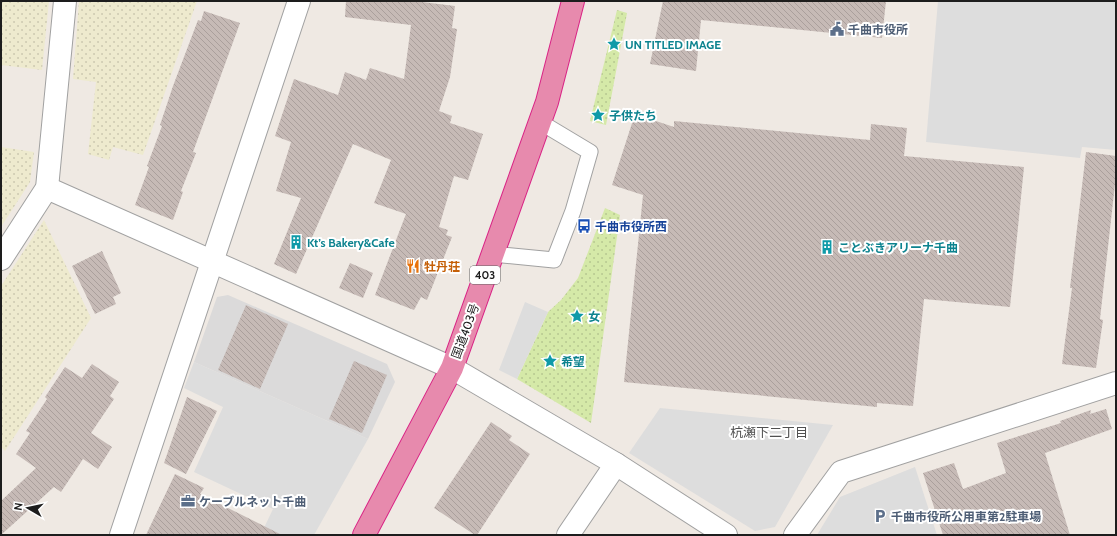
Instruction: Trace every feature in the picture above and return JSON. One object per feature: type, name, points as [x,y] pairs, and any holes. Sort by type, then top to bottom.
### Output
[{"type":"highway","name":"国道403号","points":[[364,535],[452,368],[547,102],[572,1]]},
{"type":"street","points":[[1,259],[47,188],[65,1]]},
{"type":"street","points":[[120,535],[299,1]]},
{"type":"street","points":[[47,188],[452,368],[616,464],[726,535]]},
{"type":"street","points":[[795,535],[841,472],[1116,383]]},
{"type":"street","points":[[568,535],[616,464]]},
{"type":"lane","points":[[492,254],[554,260],[573,212],[590,152],[540,122]]},
{"type":"shaded area","points":[[1,1],[49,1],[42,70],[1,65]]},
{"type":"shaded area","points":[[79,1],[197,1],[143,155],[113,147],[109,160],[88,154],[96,82],[73,79]]},
{"type":"shaded area","points":[[938,1],[1116,1],[1116,150],[1082,147],[1080,158],[926,142]]},
{"type":"shaded area","points":[[1,147],[34,152],[30,182],[1,227]]},
{"type":"shaded area","points":[[44,220],[91,318],[5,451],[1,447],[1,286]]},
{"type":"shaded area","points":[[228,295],[387,364],[395,382],[368,439],[194,362],[217,297]]},
{"type":"shaded area","points":[[525,302],[548,312],[517,379],[499,370]]},
{"type":"shaded area","points":[[194,362],[368,439],[314,535],[273,535],[263,530],[273,509],[194,472],[223,407],[184,388]]},
{"type":"shaded area","points":[[660,408],[833,425],[775,527],[755,531],[629,453]]},
{"type":"shaded area","name":"千曲市役所公用車第2駐車場","points":[[915,467],[937,535],[817,535],[840,497]]},
{"type":"green space","points":[[617,10],[627,13],[606,125],[590,121]]},
{"type":"green space","points":[[605,208],[620,215],[591,423],[517,379],[548,312],[561,300],[578,278]]},
{"type":"building","points":[[346,1],[414,1],[455,6],[452,28],[457,29],[450,77],[439,111],[452,116],[450,123],[483,134],[468,180],[454,176],[439,227],[448,230],[446,235],[452,237],[427,300],[421,297],[414,310],[375,295],[406,214],[374,203],[391,160],[353,144],[296,274],[274,264],[301,198],[276,191],[291,142],[275,136],[294,79],[338,95],[345,72],[366,80],[370,68],[404,79],[411,25],[345,17]]},
{"type":"building","name":"千曲市役所","points":[[663,1],[886,1],[882,38],[701,20],[696,71],[650,64]]},
{"type":"building","points":[[204,11],[240,23],[193,152],[196,153],[181,191],[183,192],[173,220],[135,205],[149,167],[147,166],[162,126],[160,125],[173,86],[198,20],[201,21]]},
{"type":"building","name":"ことぶきアリーナ千曲","points":[[635,114],[674,127],[674,121],[870,140],[871,124],[907,128],[904,156],[1024,167],[1010,307],[924,299],[913,406],[877,403],[877,407],[624,382],[643,195],[612,185]]},
{"type":"building","points":[[1086,152],[1116,156],[1116,175],[1100,319],[1103,320],[1096,368],[1062,364],[1072,288],[1070,288]]},
{"type":"building","points":[[102,251],[121,293],[113,297],[116,304],[95,314],[72,266]]},
{"type":"building","points":[[350,263],[373,273],[363,298],[339,288]]},
{"type":"building","points":[[246,305],[288,324],[260,389],[218,370]]},
{"type":"building","points":[[354,361],[387,375],[362,433],[329,419]]},
{"type":"building","points":[[92,364],[119,382],[110,396],[114,399],[91,433],[112,447],[98,469],[83,459],[61,492],[54,487],[1,535],[1,501],[36,468],[16,454],[30,433],[26,431],[47,399],[45,397],[65,367],[82,378]]},
{"type":"building","points":[[187,397],[217,411],[186,474],[164,463]]},
{"type":"building","points":[[1106,409],[1112,429],[1045,453],[1070,535],[943,535],[923,473],[954,463],[963,489],[1006,473],[997,443],[1061,423],[1060,421],[1091,410],[1090,414]]},
{"type":"building","points":[[491,422],[512,436],[509,440],[530,454],[477,535],[475,535],[434,508]]},
{"type":"building","name":"ケーブルネット千曲","points":[[175,474],[204,488],[200,494],[282,535],[146,535]]},
{"type":"place","name":"千曲市役所","points":[[837,29]]},
{"type":"place","name":"UN TITLED IMAGE","points":[[614,44]]},
{"type":"place","name":"子供たち","points":[[598,115]]},
{"type":"place","name":"千曲市役所西","points":[[584,226]]},
{"type":"place","name":"Kt’s Bakery&Cafe","points":[[296,242]]},
{"type":"place","name":"ことぶきアリーナ千曲","points":[[827,247]]},
{"type":"place","name":"牡丹荘","points":[[413,266]]},
{"type":"place","name":"女","points":[[577,316]]},
{"type":"place","name":"希望","points":[[550,361]]},
{"type":"place","name":"ケーブルネット千曲","points":[[188,501]]},
{"type":"place","name":"千曲市役所公用車第2駐車場","points":[[880,516]]},
{"type":"district","name":"杭瀬下二丁目","points":[[769,432]]}]
